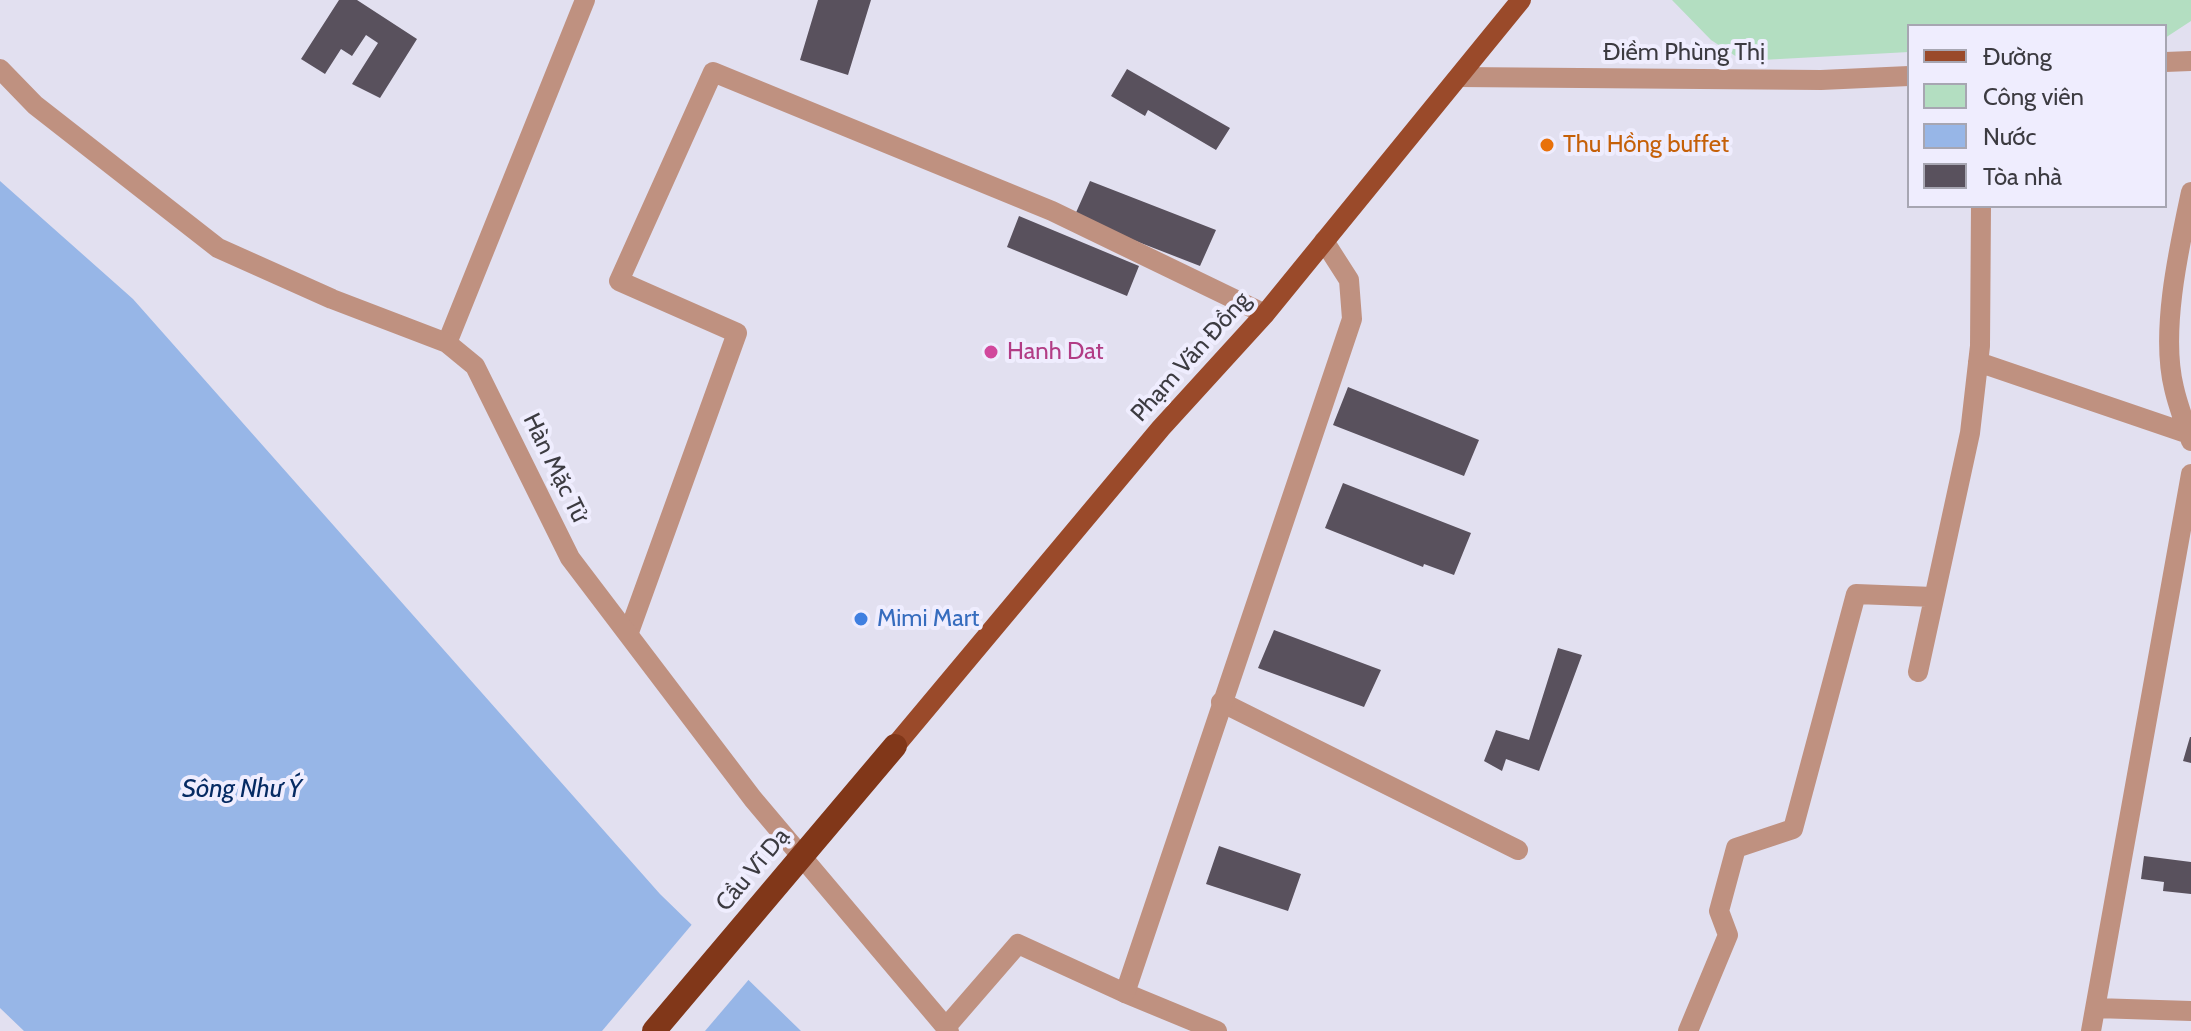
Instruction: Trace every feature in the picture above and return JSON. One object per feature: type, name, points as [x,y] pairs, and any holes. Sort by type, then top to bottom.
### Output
[{"type":"highway","name":"Cầu Vĩ Dạ","points":[[654,1031],[895,746]]},
{"type":"main road","name":"Phạm Văn Đồng","points":[[895,746],[1161,428],[1265,314],[1521,0]]},
{"type":"street","points":[[447,343],[585,0]]},
{"type":"street","points":[[2167,62],[2191,61]]},
{"type":"street","name":"Hàn Mặc Tử","points":[[0,69],[35,105],[218,248],[332,299],[447,343],[475,366],[570,558],[753,799],[948,1029]]},
{"type":"street","points":[[629,632],[737,333],[619,281],[713,72],[1052,211],[1265,314]]},
{"type":"street","name":"Điềm Phùng Thị","points":[[1459,77],[1821,80],[1907,76]]},
{"type":"street","points":[[2190,438],[2173,387],[2170,352],[2177,272],[2191,192]]},
{"type":"street","points":[[1918,672],[1970,433],[1983,269],[1981,208]]},
{"type":"street","points":[[1125,993],[1352,319],[1349,280],[1324,241]]},
{"type":"street","points":[[1978,362],[2190,438]]},
{"type":"street","points":[[2091,1031],[2191,474]]},
{"type":"street","points":[[1688,1031],[1728,935],[1719,911],[1736,848],[1793,829],[1856,594],[1933,597]]},
{"type":"street","points":[[1221,702],[1518,850]]},
{"type":"street","points":[[948,1029],[1018,944],[1217,1031]]},
{"type":"street","points":[[2095,1008],[2191,1011]]},
{"type":"green space","points":[[1672,0],[2191,0],[2191,21],[2167,37],[2167,24],[1907,24],[1907,52],[1743,61],[1711,40]]},
{"type":"water","name":"Sông Như Ý","points":[[0,181],[133,299],[660,894],[801,1031],[24,1031],[0,1008]]},
{"type":"pier","points":[[694,922],[751,977],[705,1031],[602,1031]]},
{"type":"building","points":[[339,0],[357,0],[417,39],[380,98],[352,84],[378,43],[366,35],[352,56],[341,49],[325,74],[301,59]]},
{"type":"building","points":[[818,0],[871,0],[848,75],[800,60]]},
{"type":"building","points":[[1127,69],[1230,128],[1216,150],[1148,110],[1145,116],[1111,96]]},
{"type":"building","points":[[1090,181],[1216,230],[1200,266],[1074,217]]},
{"type":"building","points":[[1019,216],[1139,266],[1127,296],[1007,247]]},
{"type":"building","points":[[1348,387],[1479,440],[1464,476],[1333,425]]},
{"type":"building","points":[[1343,483],[1471,533],[1454,575],[1424,564],[1423,567],[1325,528]]},
{"type":"building","points":[[1274,630],[1381,670],[1364,707],[1258,668]]},
{"type":"building","points":[[1558,648],[1582,655],[1539,771],[1506,759],[1502,771],[1484,761],[1496,730],[1529,740]]},
{"type":"building","points":[[2191,737],[2191,763],[2183,761]]},
{"type":"building","points":[[1219,846],[1301,874],[1288,911],[1206,884]]},
{"type":"building","points":[[2144,856],[2191,862],[2191,894],[2163,891],[2164,882],[2141,879]]},
{"type":"place","name":"Thu Hồng buffet","points":[[1547,145]]},
{"type":"place","name":"Hanh Dat","points":[[991,352]]},
{"type":"place","name":"Mimi Mart","points":[[861,619]]}]
